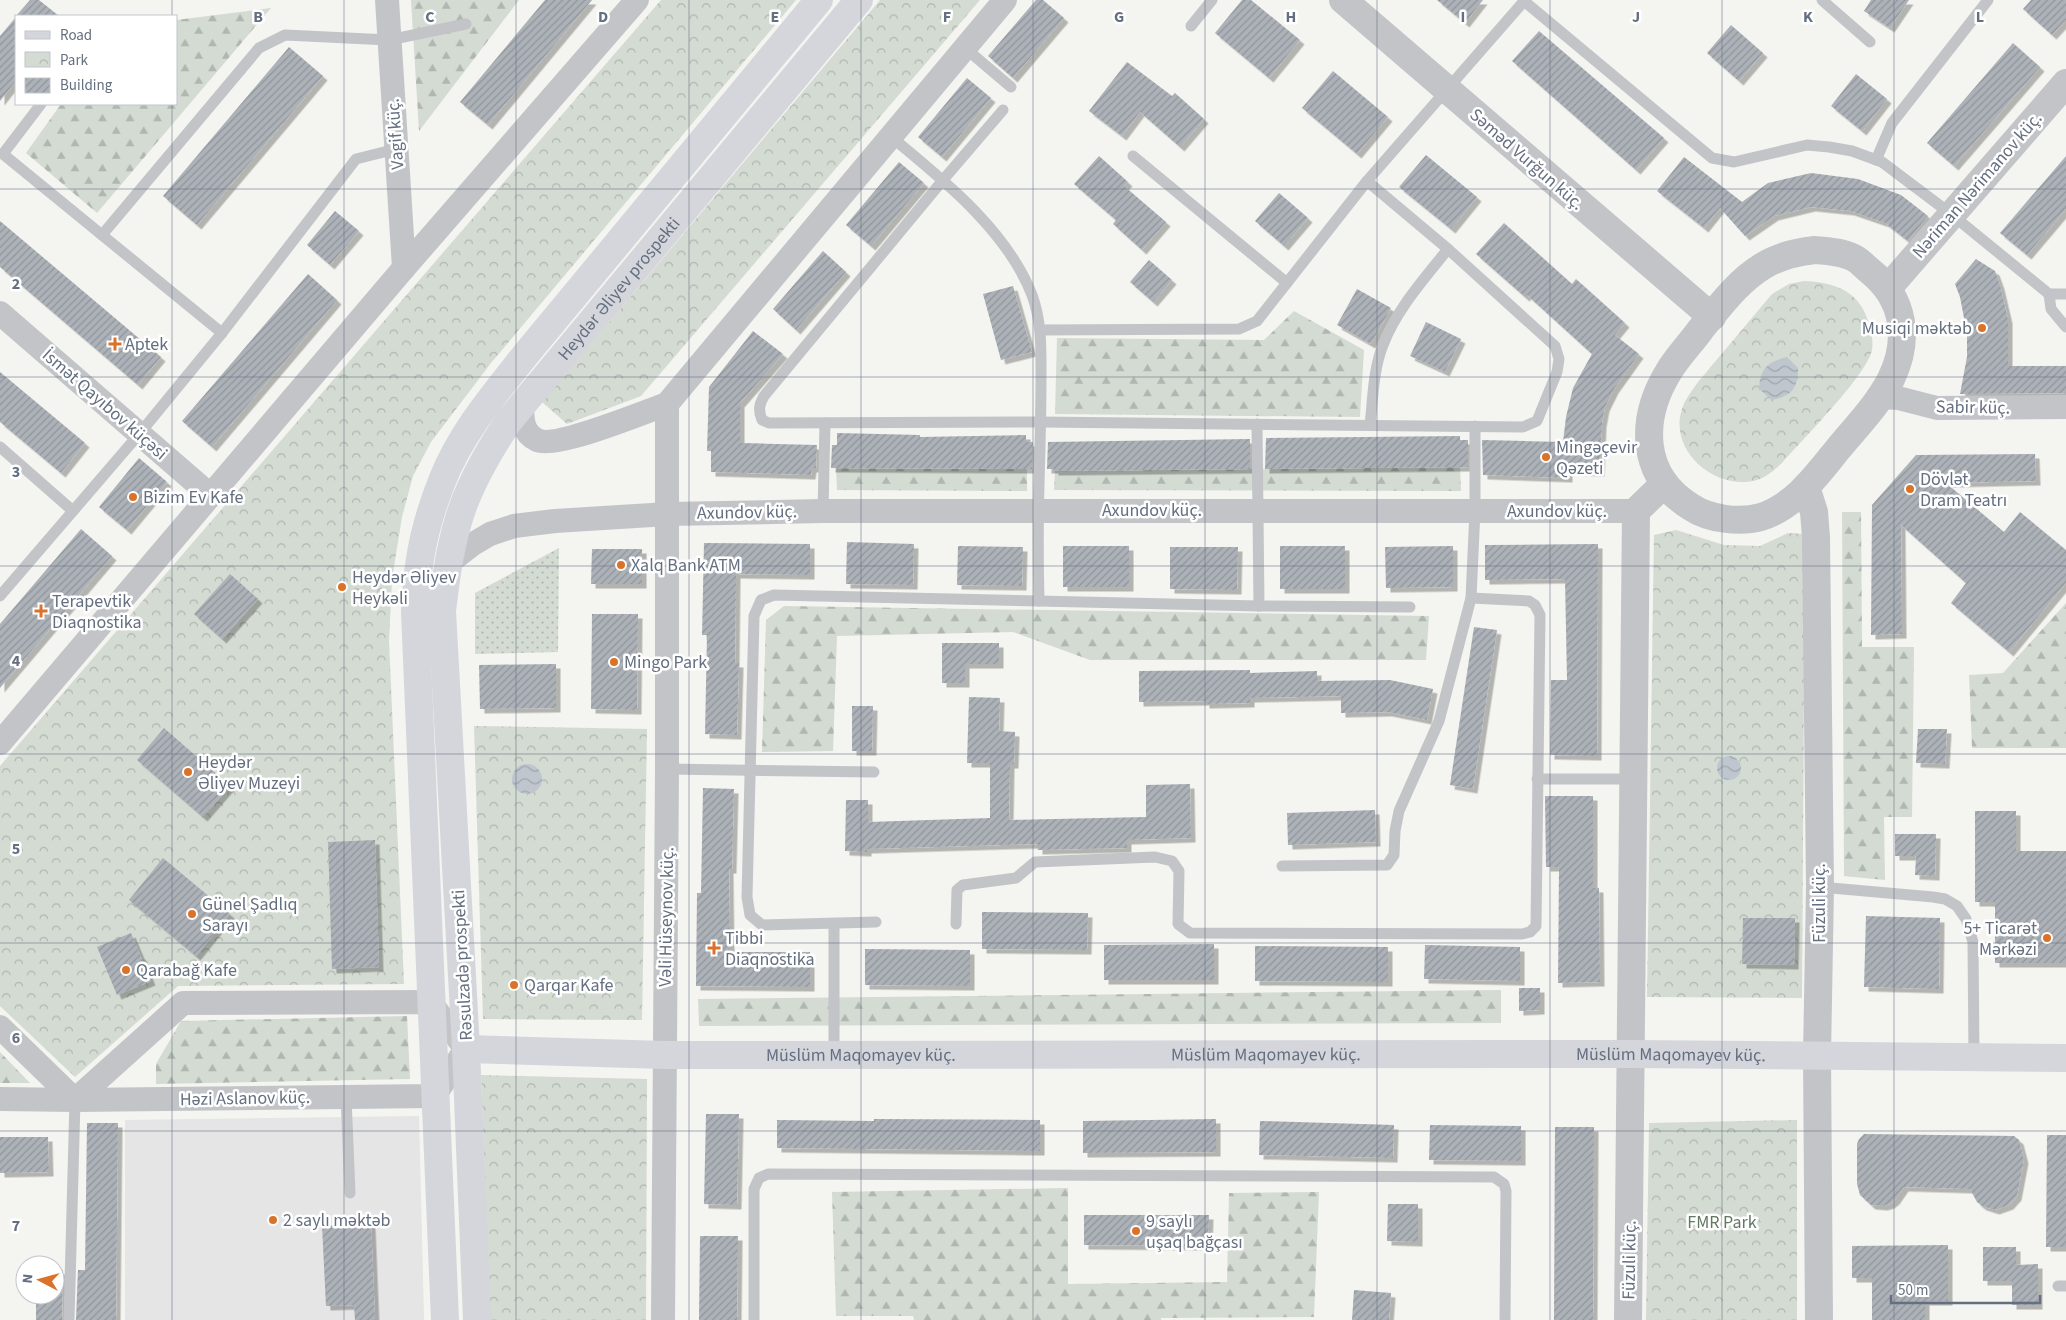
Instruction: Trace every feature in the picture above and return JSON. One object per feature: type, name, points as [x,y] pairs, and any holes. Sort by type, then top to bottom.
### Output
[{"type":"main road","name":"Heydər Əliyev prospekti","points":[[415,612],[420,559],[442,480],[462,442],[483,409],[526,354],[819,0]]},
{"type":"main road","name":"Heydər Əliyev prospekti","points":[[442,611],[448,563],[458,521],[471,486],[494,444],[522,404],[859,0]]},
{"type":"main road","name":"Rəsulzadə prospekti","points":[[442,611],[466,1049],[477,1320]]},
{"type":"main road","name":"Rəsulzadə prospekti","points":[[415,612],[444,1320]]},
{"type":"main road","name":"Müslüm Maqomayev küç.","points":[[466,1049],[664,1055],[1631,1054],[2066,1058]]},
{"type":"street","name":"Vagif küç.","points":[[387,0],[404,268]]},
{"type":"street","points":[[0,743],[404,268],[637,0]]},
{"type":"street","points":[[522,404],[522,420],[526,431],[537,440],[546,442],[568,438],[667,404],[1005,0]]},
{"type":"street","name":"Səməd Vurğun küç.","points":[[1343,0],[1712,316]]},
{"type":"street","name":"Nəriman Nərimanov küç.","points":[[1888,288],[2066,83]]},
{"type":"street","points":[[1816,250],[1836,252],[1855,258],[1888,288],[1896,303],[1902,332],[1896,364],[1881,397],[1806,487],[1791,502],[1760,517],[1747,519],[1721,518],[1702,513],[1690,506],[1664,484],[1656,472],[1651,457],[1649,426],[1653,404],[1670,369],[1712,316],[1743,281],[1762,267],[1795,252],[1816,250]]},
{"type":"street","name":"İsmət Qayıbov küçəsi","points":[[0,313],[210,495]]},
{"type":"street","name":"Sabir küç.","points":[[1881,397],[1898,398],[1937,408],[2066,407]]},
{"type":"street","name":"Vəli Hüseynov küç.","points":[[663,1320],[667,769],[667,404]]},
{"type":"street","points":[[1636,511],[1664,484]]},
{"type":"street","name":"Füzuli küç.","points":[[1806,487],[1814,512],[1816,538],[1820,887],[1817,1056],[1819,1320]]},
{"type":"street","name":"Axundov küç.","points":[[448,563],[490,534],[514,526],[556,521],[668,514],[823,510],[1636,511]]},
{"type":"street","name":"Füzuli küç.","points":[[1628,1320],[1636,511]]},
{"type":"street","points":[[0,1027],[75,1100],[183,1003],[430,1002],[466,1049],[434,1096]]},
{"type":"street","name":"Həzi Aslanov küç.","points":[[0,1099],[75,1100],[434,1096]]},
{"type":"lane","points":[[1190,26],[1212,0]]},
{"type":"lane","points":[[1040,330],[1239,329],[1257,321],[1367,182],[1524,0],[1712,158],[1734,162],[1806,145],[1837,148],[1876,160],[1909,181],[2049,294],[2066,294]]},
{"type":"lane","points":[[1822,0],[1870,42]]},
{"type":"lane","points":[[1876,160],[1892,123],[1988,0]]},
{"type":"lane","points":[[102,235],[259,48],[285,35],[389,40],[466,24]]},
{"type":"lane","points":[[965,48],[1011,87]]},
{"type":"lane","points":[[40,105],[3,154],[222,333]]},
{"type":"lane","points":[[1003,110],[764,396],[759,412],[762,420],[769,423],[1041,422],[1523,427],[1537,421],[1557,372],[1559,359],[1556,346],[1448,249],[1367,182]]},
{"type":"lane","points":[[890,136],[943,180],[996,234],[1012,256],[1032,295],[1040,330],[1039,601]]},
{"type":"lane","points":[[0,596],[140,433],[222,333],[356,159],[396,149]]},
{"type":"lane","points":[[1133,156],[1287,284]]},
{"type":"lane","points":[[1370,425],[1375,374],[1383,344],[1405,304],[1448,249]]},
{"type":"lane","points":[[2049,294],[2051,309],[2066,327]]},
{"type":"lane","points":[[823,510],[825,423]]},
{"type":"lane","points":[[1256,424],[1259,606]]},
{"type":"lane","points":[[1282,866],[1387,865],[1394,855],[1395,831],[1399,811],[1439,720],[1471,598],[1475,510],[1475,426]]},
{"type":"lane","points":[[0,447],[73,511]]},
{"type":"lane","points":[[876,922],[762,925],[750,915],[747,897],[754,616],[761,600],[774,595],[1259,606],[1410,607]]},
{"type":"lane","points":[[956,924],[957,890],[962,885],[1016,878],[1035,862],[1155,856],[1172,861],[1179,871],[1178,924],[1190,933],[1522,934],[1530,932],[1536,926],[1540,615],[1535,605],[1529,601],[1471,598]]},
{"type":"lane","points":[[667,769],[874,772]]},
{"type":"lane","points":[[1538,779],[1634,779]]},
{"type":"lane","points":[[1820,887],[1933,897],[1945,899],[1956,906],[1966,920],[1973,942],[1974,1057]]},
{"type":"lane","points":[[834,924],[834,1054]]},
{"type":"lane","points":[[346,1097],[350,1193]]},
{"type":"lane","points":[[69,1320],[75,1100]]},
{"type":"lane","points":[[754,1320],[754,1189],[758,1178],[768,1174],[778,1174],[1494,1177],[1504,1184],[1506,1191],[1505,1320]]},
{"type":"shaded area","name":"2 saylı məktəb","points":[[419,1116],[424,1320],[125,1320],[125,1120]]},
{"type":"green space","points":[[411,0],[519,0],[419,131]]},
{"type":"green space","points":[[661,0],[796,0],[491,363],[431,442],[413,476],[402,517],[392,579],[389,641],[404,984],[178,986],[75,1077],[0,1006],[0,766]]},
{"type":"green space","points":[[880,0],[980,0],[641,396],[567,424],[542,402]]},
{"type":"green space","points":[[271,8],[97,213],[26,153],[60,105],[178,105],[178,20]]},
{"type":"green space","points":[[1804,281],[1830,284],[1838,287],[1852,295],[1858,302],[1863,309],[1872,334],[1872,350],[1868,361],[1847,391],[1771,473],[1757,480],[1741,482],[1726,480],[1712,474],[1699,465],[1689,453],[1682,440],[1680,425],[1685,402],[1698,382],[1772,294],[1789,284]]},
{"type":"green space","points":[[1294,311],[1364,350],[1360,417],[1055,414],[1057,338],[1264,340]]},
{"type":"green space","points":[[1460,467],[1461,491],[1054,490],[1055,471]]},
{"type":"green space","points":[[836,468],[1027,469],[1027,491],[837,490]]},
{"type":"green space","points":[[1842,512],[1861,512],[1862,647],[1914,647],[1912,817],[1884,817],[1885,880],[1844,876]]},
{"type":"green space","points":[[1676,530],[1724,545],[1760,546],[1788,533],[1805,534],[1802,998],[1647,997],[1654,535]]},
{"type":"green space","points":[[559,548],[558,652],[475,654],[475,593]]},
{"type":"green space","points":[[2066,603],[2066,748],[1972,748],[1969,675],[2003,673]]},
{"type":"green space","points":[[784,606],[1429,616],[1426,660],[1090,660],[1013,632],[837,636],[833,751],[762,752],[766,620]]},
{"type":"green space","points":[[474,726],[647,729],[642,1020],[483,1019]]},
{"type":"green space","points":[[1501,990],[1501,1023],[699,1026],[698,999]]},
{"type":"green space","points":[[407,1016],[410,1079],[156,1084],[156,1064],[181,1021]]},
{"type":"green space","points":[[0,1052],[30,1083],[0,1083]]},
{"type":"green space","points":[[481,1075],[647,1079],[646,1320],[490,1320]]},
{"type":"green space","name":"FMR Park","points":[[1797,1120],[1797,1320],[1646,1320],[1649,1123]]},
{"type":"green space","points":[[1068,1188],[1068,1284],[1227,1282],[1229,1193],[1319,1192],[1314,1317],[1161,1318],[1161,1320],[914,1320],[913,1316],[836,1316],[832,1192]]},
{"type":"water","points":[[1787,357],[1798,368],[1797,381],[1789,393],[1772,400],[1759,389],[1761,376],[1766,367],[1774,361]]},
{"type":"water","points":[[1729,756],[1738,759],[1741,768],[1738,777],[1729,780],[1720,777],[1717,768],[1720,759]]},
{"type":"water","points":[[527,764],[538,768],[542,779],[538,790],[527,794],[516,790],[512,779],[516,768]]},
{"type":"building","points":[[30,0],[39,0],[58,15],[17,15]]},
{"type":"building","points":[[545,0],[592,0],[488,125],[460,102]]},
{"type":"building","points":[[1036,0],[1043,0],[1064,18],[1013,78],[988,56]]},
{"type":"building","points":[[1242,0],[1251,0],[1300,40],[1269,78],[1215,33]]},
{"type":"building","points":[[1437,0],[1483,0],[1465,23]]},
{"type":"building","points":[[1871,0],[1909,0],[1890,28],[1864,11]]},
{"type":"building","points":[[2031,0],[2066,0],[2066,20],[2052,35],[2023,9]]},
{"type":"building","points":[[15,18],[15,82],[0,101],[0,36]]},
{"type":"building","points":[[1731,25],[1763,53],[1739,81],[1707,53]]},
{"type":"building","points":[[1539,31],[1664,138],[1636,170],[1512,61]]},
{"type":"building","points":[[2013,43],[2040,67],[1954,166],[1927,143]]},
{"type":"building","points":[[289,47],[323,76],[197,225],[163,196]]},
{"type":"building","points":[[1127,62],[1172,96],[1175,93],[1204,119],[1180,147],[1140,112],[1122,136],[1089,111]]},
{"type":"building","points":[[1333,71],[1388,117],[1357,154],[1302,108]]},
{"type":"building","points":[[1856,74],[1887,99],[1862,131],[1831,106]]},
{"type":"building","points":[[967,78],[991,98],[942,157],[918,137]]},
{"type":"building","points":[[1426,155],[1477,197],[1451,229],[1399,187]]},
{"type":"building","points":[[1099,156],[1128,182],[1124,186],[1166,222],[1142,250],[1113,224],[1116,220],[1074,184]]},
{"type":"building","points":[[2066,156],[2066,209],[2027,255],[2000,233]]},
{"type":"building","points":[[1684,157],[1742,202],[1768,183],[1811,173],[1858,179],[1901,195],[1928,216],[1908,241],[1885,223],[1850,211],[1811,207],[1774,216],[1745,236],[1720,208],[1704,228],[1657,191]]},
{"type":"building","points":[[899,162],[924,183],[871,246],[846,225]]},
{"type":"building","points":[[1279,193],[1308,218],[1284,246],[1255,221]]},
{"type":"building","points":[[335,211],[359,231],[330,265],[307,245]]},
{"type":"building","points":[[0,221],[161,357],[138,385],[0,267]]},
{"type":"building","points":[[1504,223],[1572,284],[1576,279],[1625,323],[1615,335],[1639,354],[1614,389],[1605,407],[1602,423],[1600,472],[1568,471],[1568,478],[1483,475],[1482,440],[1563,442],[1566,417],[1573,388],[1592,354],[1527,295],[1525,297],[1476,254]]},
{"type":"building","points":[[823,251],[846,272],[796,330],[773,309]]},
{"type":"building","points":[[1976,259],[1995,271],[2000,285],[2008,319],[2008,366],[2066,366],[2066,393],[1960,394],[1967,357],[1967,334],[1960,297],[1955,284]]},
{"type":"building","points":[[1149,260],[1172,280],[1153,302],[1130,282]]},
{"type":"building","points":[[308,274],[337,300],[212,447],[182,421]]},
{"type":"building","points":[[1013,286],[1032,352],[1001,360],[983,294]]},
{"type":"building","points":[[1357,289],[1391,308],[1371,344],[1337,325]]},
{"type":"building","points":[[1426,322],[1461,339],[1445,372],[1410,356]]},
{"type":"building","points":[[753,331],[783,354],[740,403],[740,443],[817,445],[816,468],[812,468],[811,475],[711,472],[711,451],[707,451],[709,387]]},
{"type":"building","points":[[0,372],[85,443],[61,473],[0,422]]},
{"type":"building","points":[[837,433],[920,435],[920,437],[1026,435],[1026,442],[1033,442],[1032,469],[831,468],[832,445],[837,445]]},
{"type":"building","points":[[1460,436],[1460,440],[1468,440],[1468,467],[1265,469],[1266,438]]},
{"type":"building","points":[[1250,439],[1250,469],[1054,471],[1054,469],[1047,469],[1048,442]]},
{"type":"building","points":[[2035,454],[2036,481],[1946,483],[2004,532],[2020,512],[2066,550],[2066,583],[2009,652],[1951,603],[1966,583],[1901,525],[1902,634],[1871,635],[1872,505],[1916,455]]},
{"type":"building","points":[[139,458],[167,482],[127,530],[99,507]]},
{"type":"building","points":[[81,529],[112,556],[0,688],[0,624]]},
{"type":"building","points":[[847,542],[914,544],[913,585],[846,584]]},
{"type":"building","points":[[704,543],[810,544],[810,575],[736,574],[735,663],[739,663],[737,735],[705,734],[707,635],[702,635]]},
{"type":"building","points":[[1598,544],[1597,756],[1550,755],[1551,680],[1567,680],[1565,579],[1485,580],[1485,545]]},
{"type":"building","points":[[958,546],[1023,547],[1022,586],[957,585]]},
{"type":"building","points":[[1063,546],[1129,546],[1129,587],[1063,587]]},
{"type":"building","points":[[1280,546],[1345,546],[1345,589],[1280,589]]},
{"type":"building","points":[[1453,546],[1453,587],[1386,588],[1385,547]]},
{"type":"building","points":[[1170,547],[1238,547],[1237,590],[1170,589]]},
{"type":"building","points":[[592,549],[642,549],[642,584],[591,584]]},
{"type":"building","points":[[230,574],[258,599],[222,639],[194,614]]},
{"type":"building","points":[[592,614],[638,614],[637,710],[591,709]]},
{"type":"building","points":[[1474,627],[1497,630],[1473,789],[1450,785]]},
{"type":"building","points":[[942,643],[999,643],[999,664],[965,664],[965,683],[942,683]]},
{"type":"building","points":[[556,664],[556,708],[480,709],[479,665]]},
{"type":"building","points":[[1250,670],[1250,673],[1317,671],[1317,681],[1390,680],[1433,689],[1427,720],[1388,712],[1341,713],[1341,696],[1250,698],[1250,703],[1205,704],[1205,701],[1139,702],[1139,671]]},
{"type":"building","points":[[969,697],[1000,698],[999,731],[1015,732],[1014,764],[1010,764],[1009,820],[1146,817],[1146,785],[1190,784],[1191,838],[1127,840],[1127,848],[1038,850],[1038,844],[867,849],[867,852],[845,851],[846,800],[868,800],[868,822],[990,818],[990,763],[967,763]]},
{"type":"building","points":[[852,706],[873,706],[872,751],[852,751]]},
{"type":"building","points":[[164,728],[230,786],[203,817],[137,760]]},
{"type":"building","points":[[1918,729],[1947,729],[1945,764],[1916,763]]},
{"type":"building","points":[[703,788],[734,789],[732,869],[729,869],[730,952],[810,952],[810,987],[696,986],[697,893],[701,893]]},
{"type":"building","points":[[1545,796],[1593,796],[1593,888],[1599,888],[1600,982],[1558,983],[1559,867],[1546,867]]},
{"type":"building","points":[[1375,810],[1376,842],[1288,845],[1287,813]]},
{"type":"building","points":[[1975,811],[2016,811],[2016,851],[2066,851],[2066,963],[1995,963],[1995,902],[1975,902]]},
{"type":"building","points":[[1895,834],[1936,834],[1935,876],[1915,875],[1916,856],[1895,856]]},
{"type":"building","points":[[375,840],[379,967],[332,969],[328,842]]},
{"type":"building","points":[[163,858],[230,914],[196,956],[129,900]]},
{"type":"building","points":[[982,912],[1088,913],[1087,950],[982,949]]},
{"type":"building","points":[[1866,916],[1940,918],[1939,989],[1864,987]]},
{"type":"building","points":[[1743,918],[1795,918],[1794,965],[1742,964]]},
{"type":"building","points":[[131,933],[151,981],[117,995],[97,947]]},
{"type":"building","points":[[1214,944],[1214,980],[1104,980],[1104,945]]},
{"type":"building","points":[[1425,945],[1520,947],[1520,981],[1424,979]]},
{"type":"building","points":[[1255,946],[1388,947],[1388,982],[1255,981]]},
{"type":"building","points":[[865,949],[970,950],[970,986],[865,985]]},
{"type":"building","points":[[1519,988],[1540,988],[1540,1010],[1519,1011]]},
{"type":"building","points":[[706,1114],[739,1114],[737,1205],[704,1204]]},
{"type":"building","points":[[874,1119],[1040,1120],[1040,1151],[777,1148],[777,1120],[874,1121]]},
{"type":"building","points":[[1216,1119],[1216,1152],[1083,1153],[1083,1121]]},
{"type":"building","points":[[1260,1121],[1394,1125],[1393,1158],[1259,1155]]},
{"type":"building","points":[[87,1123],[118,1123],[116,1320],[76,1320],[78,1270],[85,1270]]},
{"type":"building","points":[[1430,1125],[1521,1126],[1521,1161],[1429,1160]]},
{"type":"building","points":[[1555,1127],[1594,1127],[1593,1320],[1554,1320]]},
{"type":"building","points":[[1864,1134],[2014,1136],[2019,1140],[2024,1159],[2017,1196],[2009,1205],[1995,1210],[1982,1206],[1977,1202],[1970,1189],[1904,1187],[1890,1204],[1883,1206],[1871,1205],[1860,1195],[1857,1184],[1857,1144]]},
{"type":"building","points":[[2047,1135],[2066,1135],[2066,1247],[2046,1247]]},
{"type":"building","points":[[0,1137],[48,1137],[49,1172],[0,1173]]},
{"type":"building","points":[[1388,1204],[1418,1204],[1418,1242],[1387,1241]]},
{"type":"building","points":[[1084,1215],[1209,1215],[1208,1246],[1084,1245]]},
{"type":"building","points":[[371,1223],[375,1320],[355,1320],[354,1305],[326,1306],[322,1226]]},
{"type":"building","points":[[700,1236],[738,1236],[737,1320],[699,1320]]},
{"type":"building","points":[[1948,1245],[1948,1301],[1925,1301],[1925,1320],[1872,1320],[1872,1278],[1852,1278],[1852,1246]]},
{"type":"building","points":[[1983,1247],[2016,1247],[2016,1265],[2038,1264],[2038,1305],[2012,1305],[2012,1281],[1983,1281]]},
{"type":"building","points":[[1354,1290],[1391,1293],[1389,1320],[1352,1320]]},
{"type":"building","points":[[36,1305],[62,1305],[62,1320],[36,1320]]},
{"type":"place","name":"Musiqi məktəb","points":[[1982,328]]},
{"type":"place","name":"Aptek","points":[[115,344]]},
{"type":"place","name":"Mingəçevir Qəzeti","points":[[1546,457]]},
{"type":"place","name":"Dövlət Dram Teatrı","points":[[1910,489]]},
{"type":"place","name":"Bizim Ev Kafe","points":[[133,497]]},
{"type":"place","name":"Xalq Bank ATM","points":[[621,565]]},
{"type":"place","name":"Heydər Əliyev Heykəli","points":[[342,587]]},
{"type":"place","name":"Terapevtik Diaqnostika","points":[[41,611]]},
{"type":"place","name":"Mingo Park","points":[[614,662]]},
{"type":"place","name":"Heydər Əliyev Muzeyi","points":[[188,772]]},
{"type":"place","name":"Günel Şadlıq Sarayı","points":[[192,914]]},
{"type":"place","name":"5+ Ticarət Mərkəzi","points":[[2047,938]]},
{"type":"place","name":"Tibbi Diaqnostika","points":[[714,948]]},
{"type":"place","name":"Qarabağ Kafe","points":[[126,970]]},
{"type":"place","name":"Qarqar Kafe","points":[[514,985]]},
{"type":"place","name":"2 saylı məktəb","points":[[273,1220]]},
{"type":"place","name":"9 saylı uşaq bağçası","points":[[1136,1231]]}]
